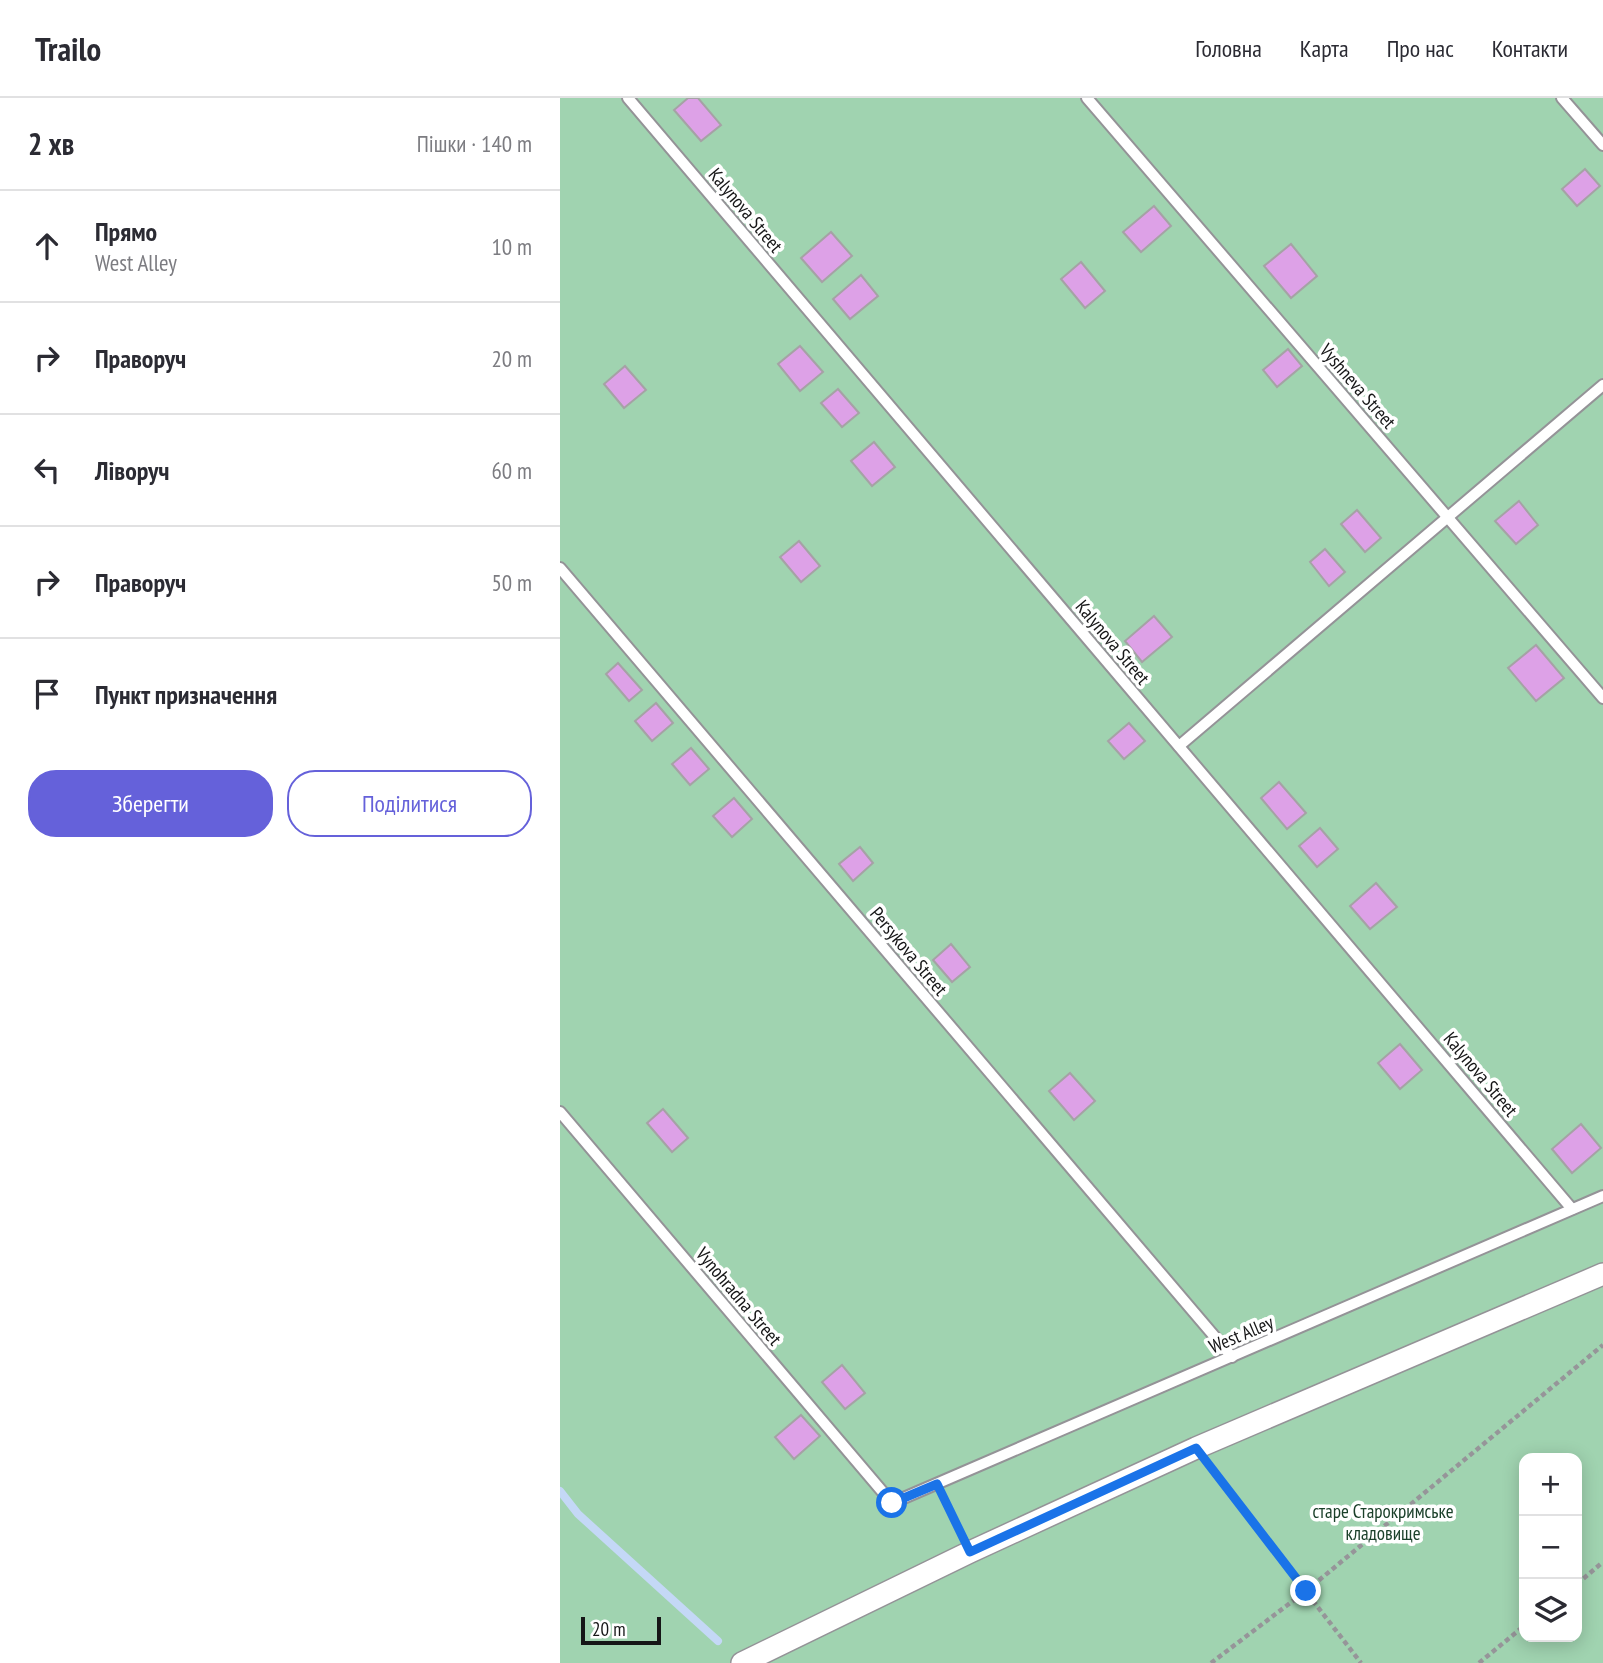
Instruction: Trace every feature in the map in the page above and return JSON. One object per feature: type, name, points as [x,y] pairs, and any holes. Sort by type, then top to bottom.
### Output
[{"type":"street","points":[[742,1663],[970,1552],[1196,1448],[1603,1274]]},
{"type":"lane","name":"Kalynova Street","points":[[628,98],[1573,1209]]},
{"type":"lane","name":"Vyshneva Street","points":[[1087,98],[1603,698]]},
{"type":"lane","points":[[1562,98],[1603,145]]},
{"type":"lane","points":[[1179,746],[1603,385]]},
{"type":"lane","name":"Persykova Street","points":[[560,568],[1232,1357]]},
{"type":"lane","name":"Vynohradna Street","points":[[560,1112],[892,1503]]},
{"type":"lane","name":"West Alley","points":[[892,1503],[1603,1196]]},
{"type":"path","points":[[1211,1663],[1306,1591],[1603,1345]]},
{"type":"path","points":[[1196,1448],[1362,1663]]},
{"type":"path","points":[[937,1484],[970,1552]]},
{"type":"path","points":[[1582,1580],[1603,1562]]},
{"type":"path","points":[[1479,1663],[1519,1630]]},
{"type":"green space","name":"старе Старокримське кладовище","points":[[560,98],[1603,98],[1603,1663],[560,1663]]},
{"type":"building","points":[[688,98],[698,98],[721,125],[701,141],[674,110]]},
{"type":"building","points":[[1585,169],[1600,186],[1577,206],[1562,189]]},
{"type":"building","points":[[1154,206],[1171,226],[1141,252],[1123,232]]},
{"type":"building","points":[[831,232],[852,256],[822,282],[801,258]]},
{"type":"building","points":[[1291,244],[1317,276],[1291,298],[1264,266]]},
{"type":"building","points":[[1081,262],[1105,291],[1085,308],[1061,279]]},
{"type":"building","points":[[861,275],[878,296],[850,319],[833,299]]},
{"type":"building","points":[[800,346],[823,372],[800,391],[778,364]]},
{"type":"building","points":[[1288,349],[1302,366],[1277,387],[1263,370]]},
{"type":"building","points":[[625,366],[646,390],[624,408],[604,384]]},
{"type":"building","points":[[838,389],[859,413],[842,427],[821,403]]},
{"type":"building","points":[[874,442],[895,467],[872,486],[851,461]]},
{"type":"building","points":[[1519,501],[1538,525],[1516,544],[1495,521]]},
{"type":"building","points":[[1357,510],[1381,538],[1365,552],[1341,524]]},
{"type":"building","points":[[799,541],[820,566],[801,582],[780,557]]},
{"type":"building","points":[[1325,549],[1345,572],[1329,586],[1310,562]]},
{"type":"building","points":[[1154,616],[1172,637],[1142,662],[1125,641]]},
{"type":"building","points":[[1536,645],[1564,678],[1536,701],[1508,668]]},
{"type":"building","points":[[618,663],[642,690],[629,701],[606,674]]},
{"type":"building","points":[[656,703],[673,723],[652,741],[635,721]]},
{"type":"building","points":[[1129,723],[1145,741],[1124,759],[1108,741]]},
{"type":"building","points":[[691,748],[709,769],[690,785],[672,764]]},
{"type":"building","points":[[1279,782],[1306,813],[1287,829],[1261,798]]},
{"type":"building","points":[[734,798],[752,819],[732,837],[713,816]]},
{"type":"building","points":[[1320,828],[1338,849],[1317,867],[1299,846]]},
{"type":"building","points":[[860,847],[873,863],[853,881],[839,864]]},
{"type":"building","points":[[1376,883],[1397,907],[1370,929],[1350,906]]},
{"type":"building","points":[[951,944],[970,967],[952,982],[933,960]]},
{"type":"building","points":[[1400,1044],[1422,1070],[1400,1089],[1378,1063]]},
{"type":"building","points":[[1070,1073],[1095,1101],[1074,1120],[1049,1091]]},
{"type":"building","points":[[663,1109],[688,1138],[672,1152],[647,1123]]},
{"type":"building","points":[[1581,1124],[1601,1148],[1572,1173],[1552,1149]]},
{"type":"building","points":[[842,1365],[865,1393],[845,1409],[822,1382]]},
{"type":"building","points":[[801,1415],[820,1436],[794,1459],[775,1437]]},
{"type":"waterway","points":[[560,1491],[578,1514],[718,1641]]},
{"type":"route","points":[[892,1503],[937,1484],[970,1552],[1196,1448],[1306,1591]]}]
